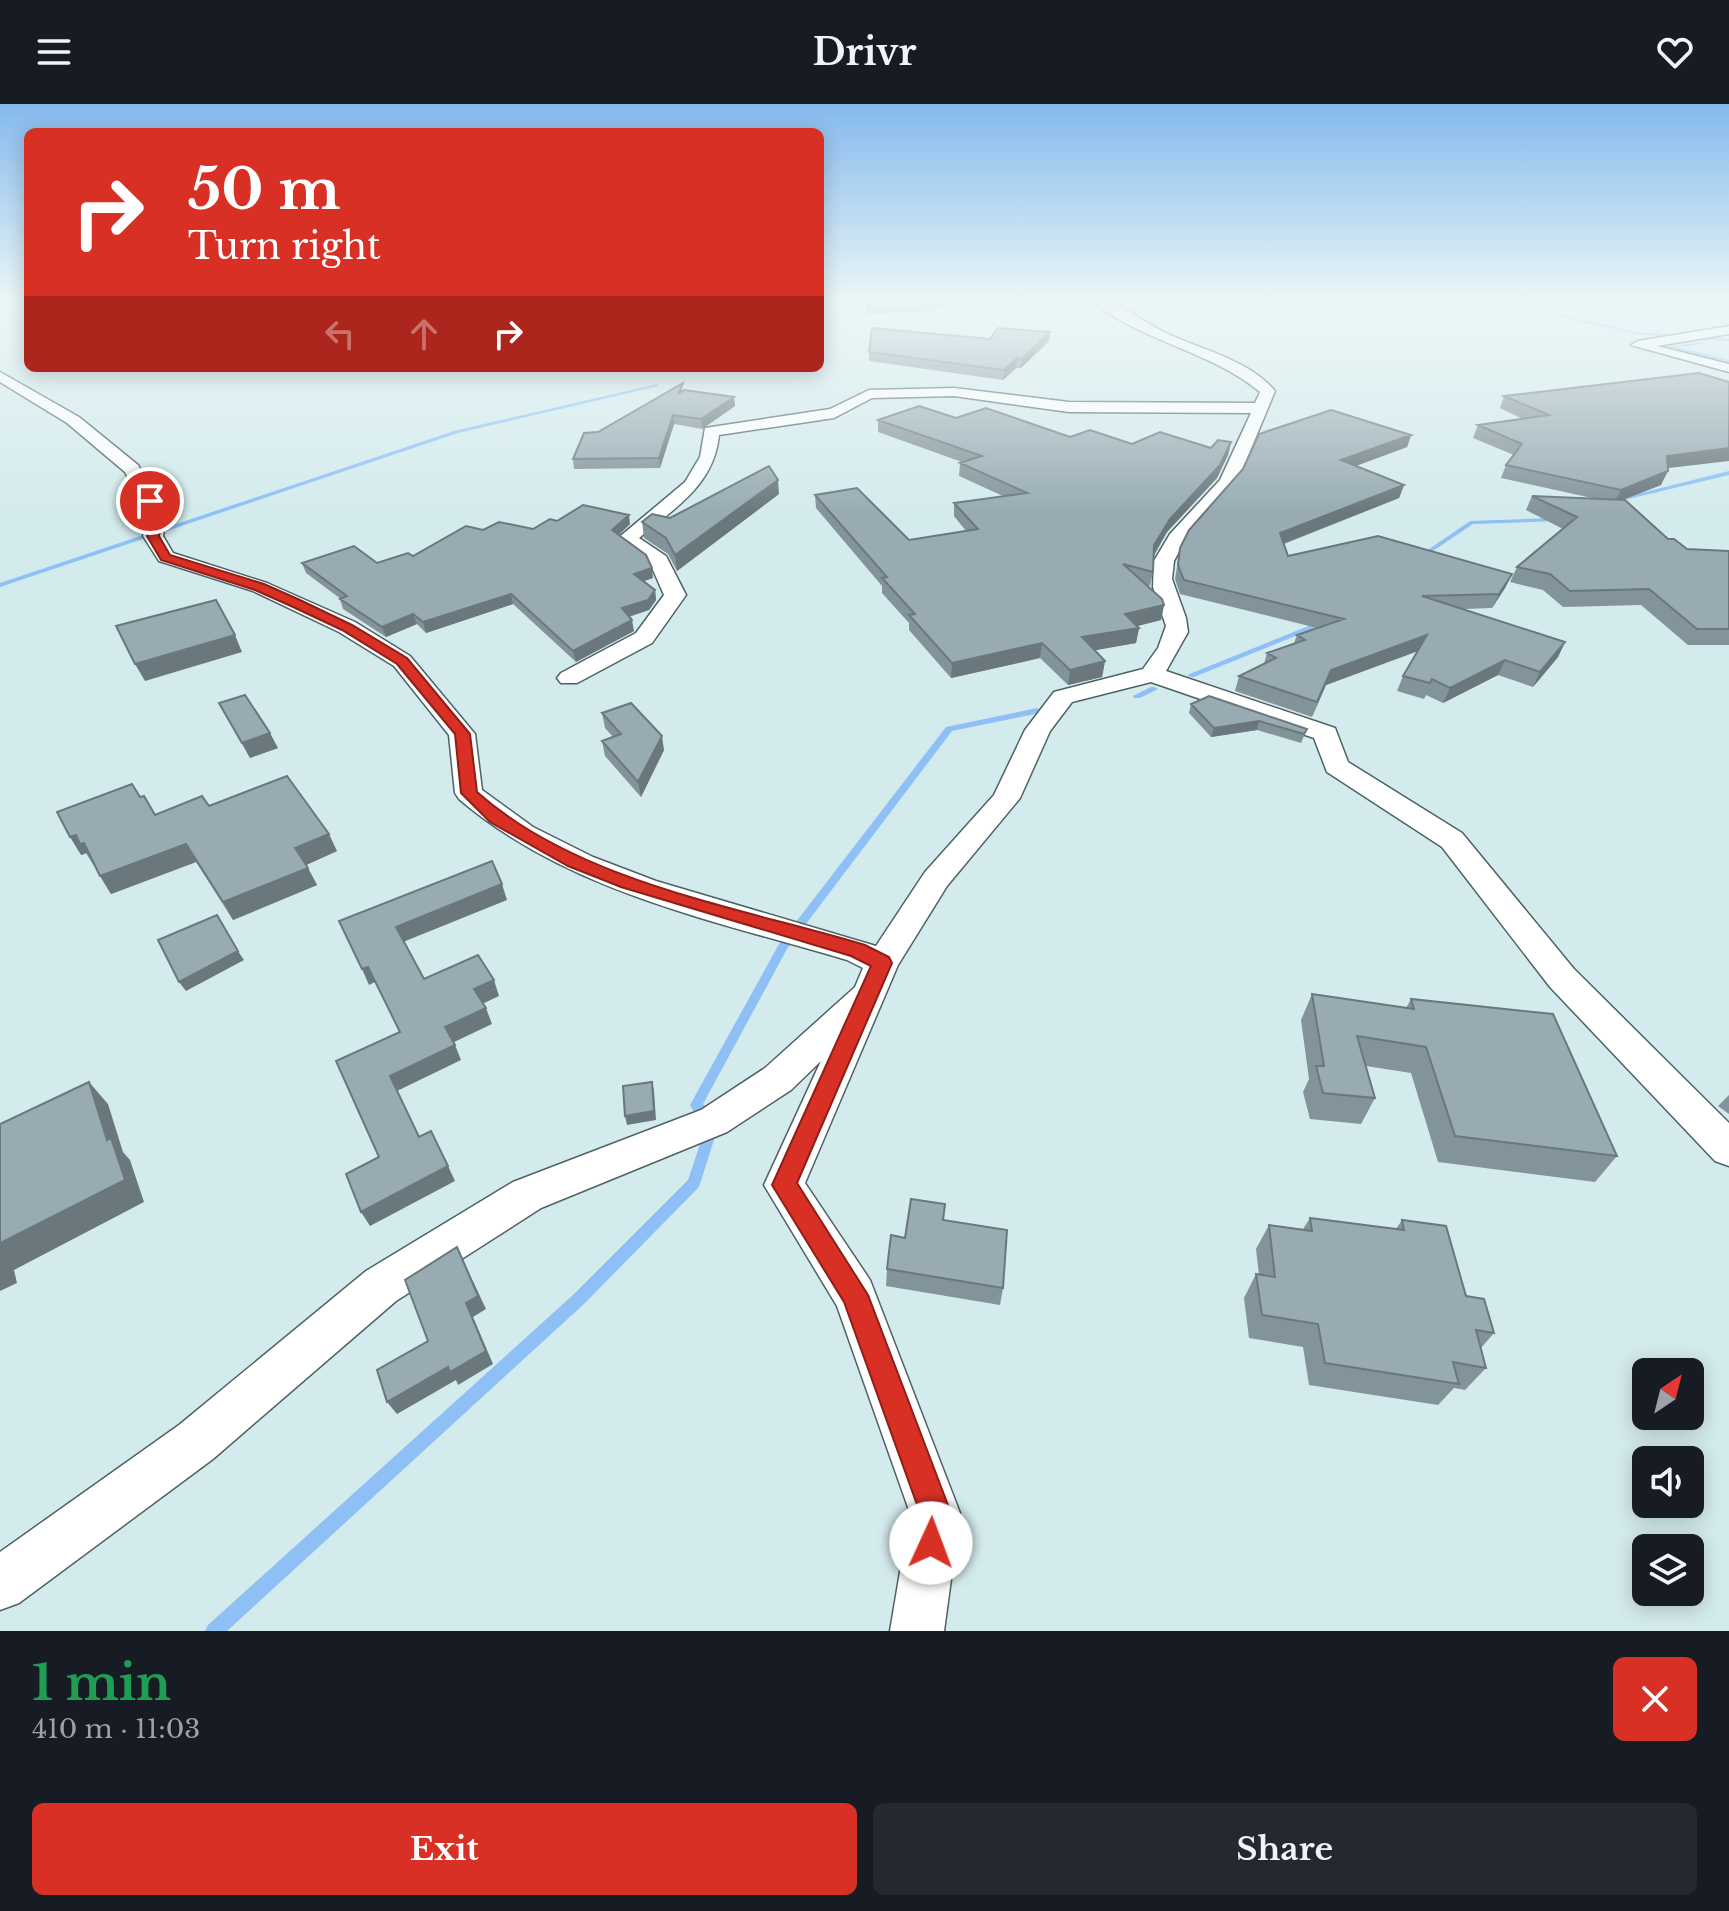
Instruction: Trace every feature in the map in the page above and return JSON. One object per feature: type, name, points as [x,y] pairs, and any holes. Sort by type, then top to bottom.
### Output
[{"type":"street","points":[[1152,674],[1175,636],[1162,590],[1164,562],[1178,538],[1229,482],[1261,414],[1260,408],[1268,391],[1255,379],[1237,370]]},
{"type":"street","points":[[0,376],[73,420],[132,469],[157,517],[153,536],[166,557],[260,587],[347,627],[402,661],[462,734],[469,793],[496,818],[574,862],[627,883],[858,951],[876,979]]},
{"type":"street","points":[[569,678],[644,638],[675,595],[659,560],[627,539],[692,485],[708,457],[711,431],[834,413],[869,394],[954,392],[1069,407],[1260,408]]},
{"type":"street","points":[[917,1631],[935,1513],[855,1295],[784,1185],[876,979],[936,879],[1006,798],[1038,730],[1063,697],[1152,674],[1326,733],[1336,766],[1452,840],[1562,978],[1729,1149]]},
{"type":"street","points":[[0,1584],[196,1442],[381,1286],[527,1195],[714,1121],[778,1079],[876,979]]},
{"type":"building","points":[[1699,373],[1729,382],[1729,448],[1667,456],[1668,471],[1621,490],[1506,465],[1522,444],[1478,425],[1549,415],[1504,396]]},
{"type":"building","points":[[683,383],[679,393],[684,390],[734,397],[701,419],[673,415],[659,458],[573,459],[584,433],[598,432]]},
{"type":"building","points":[[919,406],[956,418],[986,408],[1070,437],[1090,430],[1132,444],[1160,432],[1211,448],[1218,440],[1231,442],[1220,465],[1170,519],[1154,545],[1153,572],[1123,564],[1162,599],[1164,605],[1125,614],[1139,628],[1082,637],[1105,661],[1070,670],[1042,643],[952,663],[909,615],[915,614],[882,578],[887,577],[815,495],[857,488],[909,540],[978,529],[954,503],[1027,493],[960,463],[982,456],[878,420]]},
{"type":"building","points":[[1331,410],[1411,435],[1341,460],[1404,485],[1280,533],[1288,556],[1378,536],[1512,574],[1499,594],[1422,596],[1565,642],[1540,672],[1505,660],[1450,688],[1432,679],[1430,683],[1403,676],[1427,635],[1331,670],[1317,702],[1239,676],[1276,658],[1267,653],[1305,640],[1297,635],[1344,619],[1184,580],[1178,565],[1180,548],[1189,530],[1243,469],[1259,434]]},
{"type":"building","points":[[769,466],[778,480],[675,555],[666,538],[642,522],[652,514],[670,518]]},
{"type":"building","points":[[1532,496],[1625,500],[1668,539],[1674,539],[1687,549],[1729,551],[1729,629],[1697,629],[1649,589],[1570,591],[1550,574],[1517,567],[1577,517]]},
{"type":"building","points":[[583,505],[629,515],[612,530],[646,555],[652,568],[634,574],[655,590],[648,600],[622,608],[632,620],[573,651],[511,594],[423,622],[413,614],[382,627],[340,599],[347,596],[302,563],[354,546],[377,563],[408,553],[413,556],[466,526],[483,530],[499,522],[533,529],[550,519],[557,521]]},
{"type":"building","points":[[216,600],[235,635],[135,664],[116,626]]},
{"type":"building","points":[[245,695],[270,733],[242,743],[219,703]]},
{"type":"building","points":[[1209,696],[1307,729],[1304,734],[1259,721],[1214,728],[1191,704]]},
{"type":"building","points":[[631,703],[662,736],[638,782],[602,741],[621,734],[602,713]]},
{"type":"building","points":[[287,776],[329,834],[295,848],[308,868],[223,902],[186,844],[100,876],[84,843],[80,844],[76,835],[70,837],[57,812],[132,784],[140,797],[144,796],[155,815],[202,796],[209,806]]},
{"type":"building","points":[[492,861],[502,884],[396,927],[424,979],[478,955],[494,980],[474,989],[486,1008],[445,1027],[455,1045],[390,1076],[419,1137],[431,1131],[448,1166],[361,1212],[346,1174],[379,1157],[336,1061],[400,1032],[368,967],[362,969],[339,921]]},
{"type":"building","points":[[217,915],[238,951],[179,982],[158,940]]},
{"type":"building","points":[[1312,994],[1414,1009],[1411,999],[1553,1014],[1617,1156],[1455,1136],[1426,1047],[1357,1036],[1375,1098],[1323,1093],[1316,1066],[1324,1066]]},
{"type":"building","points":[[89,1082],[107,1140],[111,1138],[125,1180],[0,1243],[0,1124]]},
{"type":"building","points":[[652,1082],[654,1111],[625,1116],[623,1086]]},
{"type":"building","points":[[911,1199],[945,1204],[943,1220],[1007,1230],[1003,1288],[887,1269],[891,1235],[905,1238]]},
{"type":"building","points":[[1310,1218],[1404,1230],[1402,1220],[1446,1226],[1466,1296],[1484,1299],[1494,1333],[1476,1330],[1486,1368],[1453,1362],[1459,1384],[1325,1363],[1318,1324],[1262,1315],[1256,1274],[1275,1277],[1269,1225],[1312,1231]]},
{"type":"building","points":[[457,1247],[478,1296],[466,1303],[486,1351],[450,1372],[448,1367],[387,1402],[377,1370],[428,1341],[405,1280]]},
{"type":"waterway","points":[[0,585],[456,432],[657,385]]},
{"type":"waterway","points":[[1624,498],[1729,473]]},
{"type":"waterway","points":[[1419,558],[1472,522],[1556,520]]},
{"type":"waterway","points":[[1191,675],[1324,623]]},
{"type":"waterway","points":[[1137,696],[1154,689]]},
{"type":"waterway","points":[[214,1631],[579,1299],[694,1183],[714,1121],[696,1105],[783,947],[949,729],[1037,711]]},
{"type":"route","points":[[150,501],[157,517],[153,536],[155,543],[166,557],[260,587],[347,627],[402,661],[462,734],[469,793],[496,818],[574,862],[627,883],[858,951],[882,963],[784,1185],[855,1295],[935,1513],[931,1543]]}]
